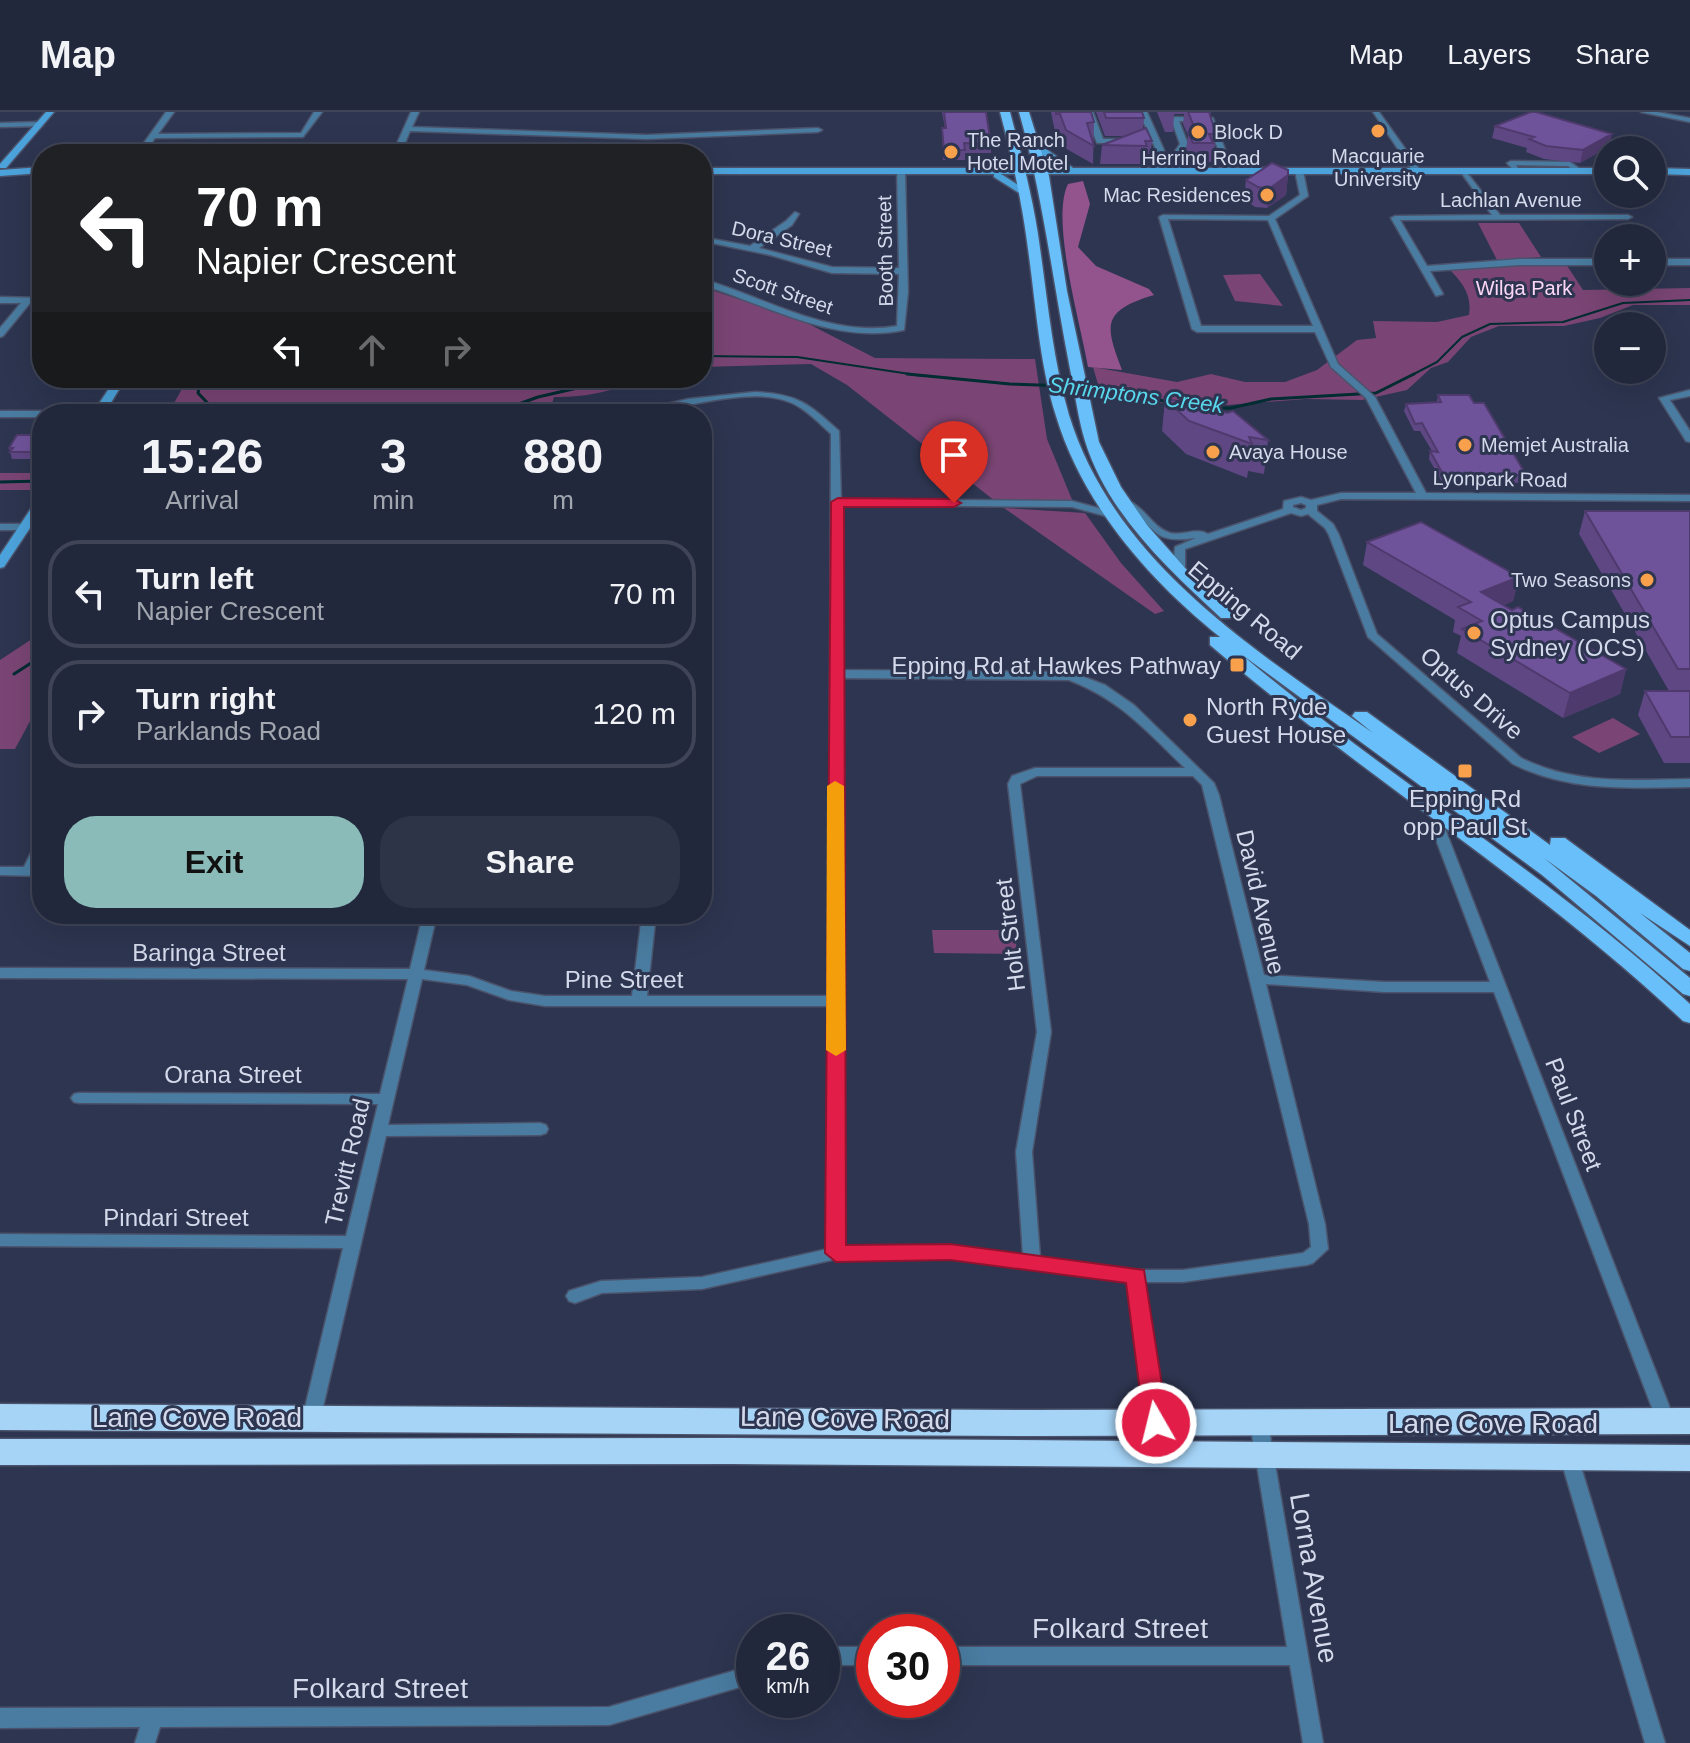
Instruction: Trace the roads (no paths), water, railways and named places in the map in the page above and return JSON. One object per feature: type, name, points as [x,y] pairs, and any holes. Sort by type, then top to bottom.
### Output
[{"type":"highway","name":"Lane Cove Road","points":[[0,1417],[1156,1423],[1678,1421]]},
{"type":"highway","name":"Lane Cove Road","points":[[0,1452],[400,1449],[1690,1458]]},
{"type":"main road","points":[[3,169],[50,112]]},
{"type":"main road","name":"Epping Road","points":[[1005,112],[1021,173],[1058,404],[1080,460],[1118,508],[1179,571],[1256,640],[1603,892],[1690,964]]},
{"type":"main road","name":"Epping Road","points":[[1024,112],[1043,177],[1076,377],[1092,442],[1118,508],[1151,562],[1238,642],[1567,885],[1690,989]]},
{"type":"main road","points":[[1035,149],[1043,151],[1070,170]]},
{"type":"main road","points":[[3,169],[32,170]]},
{"type":"main road","name":"Herring Road","points":[[1043,177],[1070,170],[1231,171],[1299,181],[1417,171],[1594,174]]},
{"type":"main road","name":"Herring Road","points":[[712,172],[901,171],[1021,173],[1043,177],[1263,176],[1299,181],[1516,171],[1594,173]]},
{"type":"main road","name":"Herring Road","points":[[939,172],[1021,173]]},
{"type":"main road","points":[[1666,174],[1690,174]]},
{"type":"main road","points":[[997,175],[1024,193]]},
{"type":"main road","points":[[0,564],[32,516]]},
{"type":"main road","points":[[1151,562],[1162,589],[1243,664],[1564,904],[1690,1016]]},
{"type":"main road","points":[[1371,723],[1565,847],[1690,940]]},
{"type":"street","points":[[147,144],[170,112]]},
{"type":"street","points":[[153,136],[303,135],[318,112]]},
{"type":"street","points":[[401,144],[415,112]]},
{"type":"street","points":[[1089,112],[1100,141],[1155,141]]},
{"type":"street","points":[[1143,112],[1160,150],[1161,171]]},
{"type":"street","points":[[1645,112],[1690,119]]},
{"type":"street","points":[[1658,112],[1690,119]]},
{"type":"street","points":[[1376,113],[1417,171]]},
{"type":"street","points":[[1181,171],[1175,157],[1184,144],[1175,119],[1184,115],[1210,120],[1231,171]]},
{"type":"street","points":[[0,125],[39,124]]},
{"type":"street","points":[[408,129],[647,137],[818,130]]},
{"type":"street","name":"Booth Street","points":[[889,331],[904,335],[909,332],[902,327],[901,171]]},
{"type":"street","points":[[1466,173],[1498,218]]},
{"type":"street","points":[[1263,176],[1285,180]]},
{"type":"street","points":[[1299,181],[1299,202],[1271,218],[1163,217],[1197,329],[1318,329]]},
{"type":"street","points":[[752,249],[789,223],[795,214]]},
{"type":"street","name":"Lachlan Avenue","points":[[1424,269],[1395,218],[1628,217]]},
{"type":"street","points":[[1271,218],[1334,365],[1364,389],[1423,497]]},
{"type":"street","name":"Dora Street","points":[[712,241],[832,270],[902,271]]},
{"type":"street","points":[[1439,294],[1424,269],[1520,262],[1594,262]]},
{"type":"street","points":[[1666,262],[1690,262]]},
{"type":"street","name":"Scott Street","points":[[712,286],[829,327],[889,331]]},
{"type":"street","points":[[0,300],[32,301]]},
{"type":"street","points":[[0,334],[27,301]]},
{"type":"street","points":[[1690,393],[1664,398],[1690,439]]},
{"type":"street","points":[[675,404],[697,399],[781,397],[797,402],[836,433],[836,1253]]},
{"type":"street","points":[[696,404],[697,399]]},
{"type":"street","points":[[0,414],[32,414]]},
{"type":"street","name":"Lyonpark Road","points":[[1221,532],[1290,510],[1310,507],[1332,497],[1690,498]]},
{"type":"street","points":[[1652,499],[1662,511]]},
{"type":"street","points":[[838,502],[1138,506],[1157,530],[1170,536],[1221,532]]},
{"type":"street","name":"Optus Drive","points":[[1310,507],[1334,535],[1372,635],[1517,761],[1538,773],[1561,779],[1690,783]]},
{"type":"street","points":[[0,527],[25,527]]},
{"type":"street","points":[[1179,571],[1180,547],[1221,532]]},
{"type":"street","name":"David Avenue","points":[[835,674],[1071,676],[1101,688],[1130,708],[1208,783],[1320,1249],[1315,1255],[1294,1262],[1183,1276],[1136,1276]]},
{"type":"street","name":"Holt Street","points":[[1032,1264],[1024,1152],[1044,1032],[1014,784],[1017,779],[1035,772],[1196,772]]},
{"type":"street","name":"Paul Street","points":[[1437,824],[1499,987],[1678,1421]]},
{"type":"street","points":[[0,871],[32,872]]},
{"type":"street","name":"Trevitt Road","points":[[311,1420],[428,924]]},
{"type":"street","points":[[639,1000],[648,924]]},
{"type":"street","name":"Baringa Street","points":[[0,973],[417,974]]},
{"type":"street","name":"Pine Street","points":[[417,974],[469,981],[531,1000],[835,1001]]},
{"type":"street","points":[[1257,979],[1384,987],[1499,987]]},
{"type":"street","name":"Orana Street","points":[[79,1098],[387,1099]]},
{"type":"street","points":[[380,1131],[540,1129]]},
{"type":"street","name":"Pindari Street","points":[[0,1240],[353,1242]]},
{"type":"street","points":[[575,1296],[601,1287],[702,1283],[836,1253],[950,1252],[1136,1276],[1156,1423]]},
{"type":"street","name":"Lorna Avenue","points":[[1259,1423],[1313,1743]]},
{"type":"street","points":[[1569,1457],[1655,1743]]},
{"type":"street","name":"Folkard Street","points":[[960,1656],[1298,1656]]},
{"type":"street","name":"Folkard Street","points":[[0,1718],[609,1716],[736,1679]]},
{"type":"street","points":[[145,1743],[153,1717]]},
{"type":"waterway","name":"Shrimptons Creek","points":[[1410,376],[1437,362],[1462,337],[1490,324],[1563,322],[1623,303],[1690,300]]},
{"type":"waterway","name":"Shrimptons Creek","points":[[712,356],[797,357],[915,375]]},
{"type":"waterway","name":"Shrimptons Creek","points":[[907,374],[915,375]]},
{"type":"waterway","name":"Shrimptons Creek","points":[[1410,376],[1414,374]]},
{"type":"waterway","name":"Shrimptons Creek","points":[[915,375],[1010,384],[1098,387],[1168,402]]},
{"type":"waterway","name":"Shrimptons Creek","points":[[915,375],[923,376]]},
{"type":"waterway","name":"Shrimptons Creek","points":[[1212,408],[1231,408],[1271,399],[1376,393],[1410,376]]},
{"type":"waterway","points":[[199,388],[198,393],[208,404]]},
{"type":"waterway","name":"Shrimptons Creek","points":[[519,404],[577,388]]},
{"type":"waterway","name":"Shrimptons Creek","points":[[0,482],[32,481]]},
{"type":"waterway","points":[[14,674],[32,662]]},
{"type":"place","name":"Macquarie University","points":[[1378,131]]},
{"type":"place","name":"Block D","points":[[1198,132]]},
{"type":"place","name":"The Ranch Hotel Motel","points":[[951,152]]},
{"type":"place","name":"Mac Residences","points":[[1267,195]]},
{"type":"place","name":"Memjet Australia","points":[[1465,445]]},
{"type":"place","name":"Avaya House","points":[[1213,452]]},
{"type":"place","name":"Two Seasons","points":[[1647,580]]},
{"type":"place","name":"Optus Campus Sydney (OCS)","points":[[1474,633]]},
{"type":"place","name":"Epping Rd at Hawkes Pathway","points":[[1237,665]]},
{"type":"place","name":"North Ryde Guest House","points":[[1190,720]]},
{"type":"place","name":"Epping Rd opp Paul St","points":[[1465,771]]},
{"type":"park label","name":"Wilga Park","points":[[1524,288]]}]
